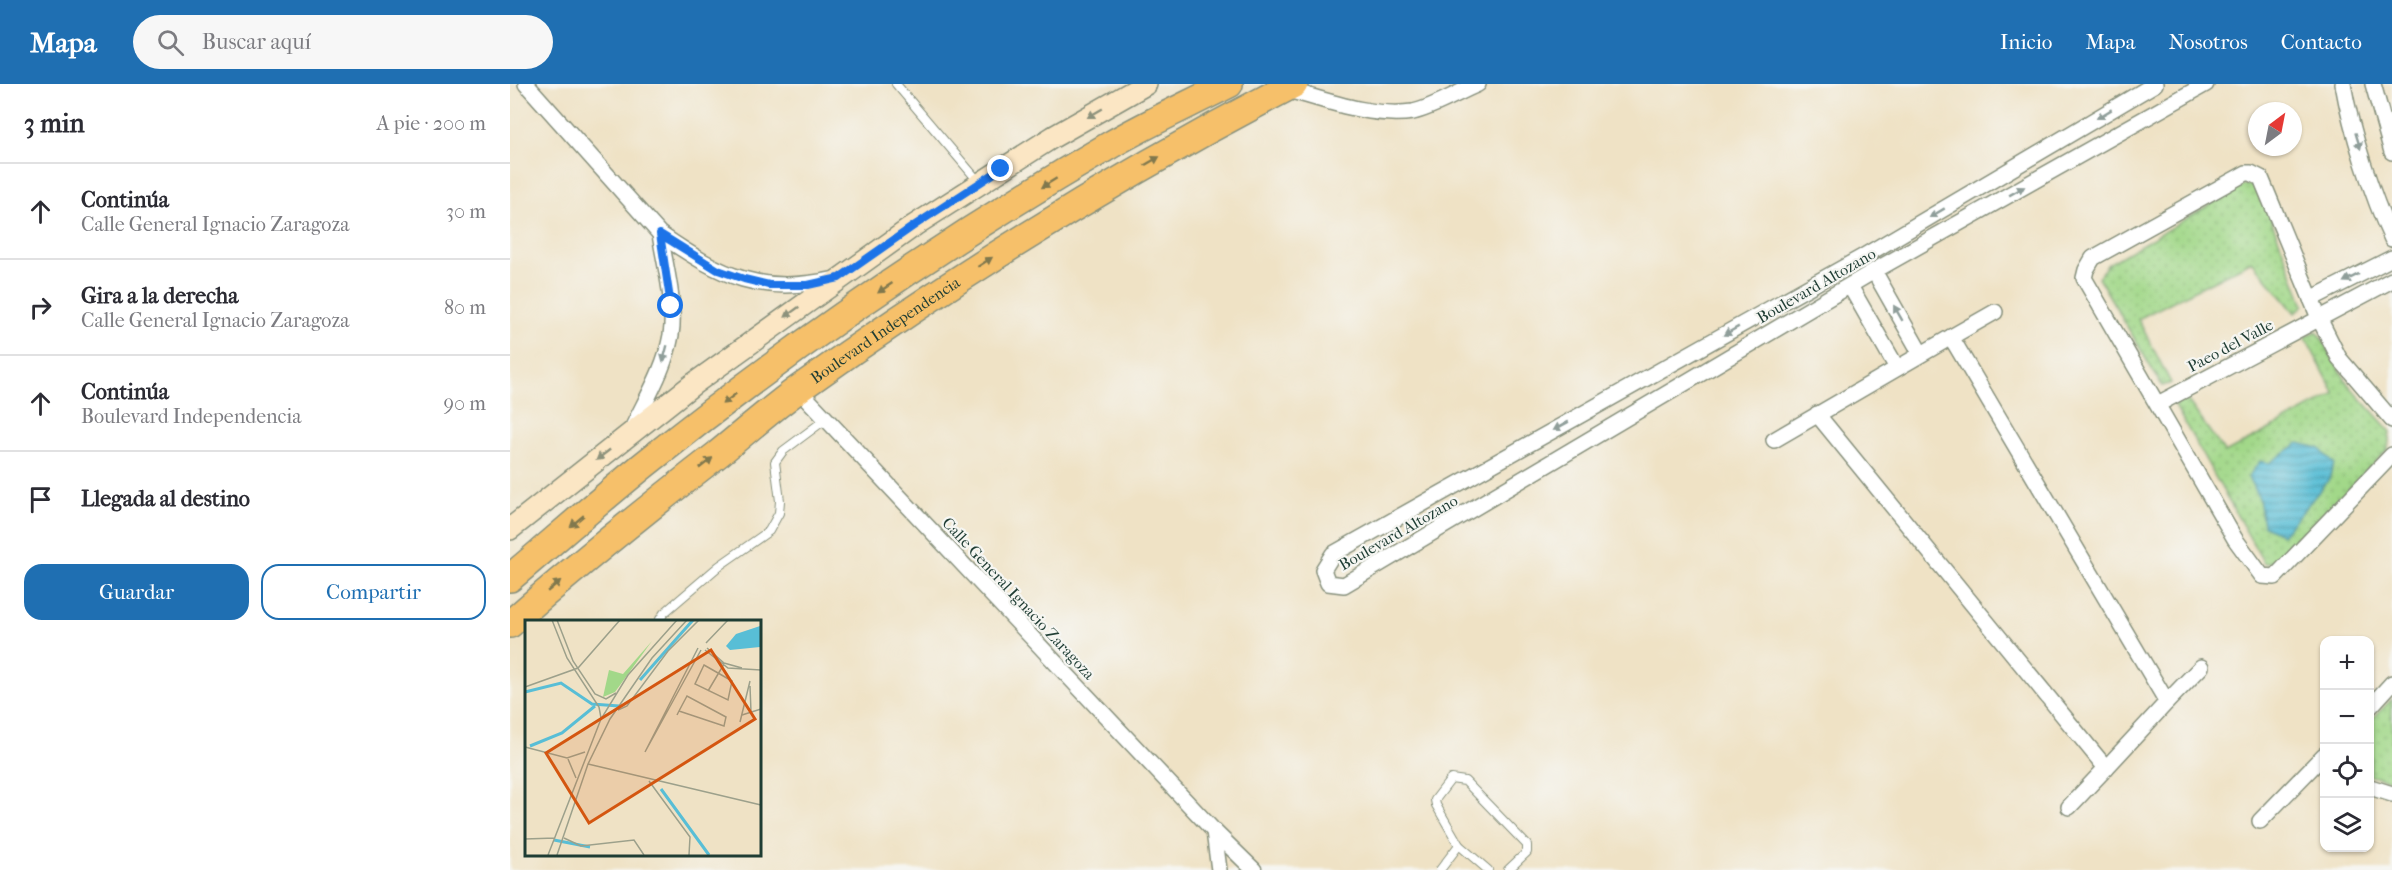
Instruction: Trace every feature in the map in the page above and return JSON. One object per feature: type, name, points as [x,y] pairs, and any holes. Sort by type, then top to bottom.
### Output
[{"type":"highway","name":"Boulevard Independencia","points":[[510,579],[661,451],[776,364],[881,290],[1113,143],[1229,84]]},
{"type":"highway","name":"Boulevard Independencia","points":[[510,624],[640,514],[798,390],[960,278],[1061,213],[1207,129],[1289,86]]},
{"type":"main road","points":[[510,529],[692,385],[839,278],[980,183],[1140,86]]},
{"type":"street","points":[[526,84],[660,234],[718,270],[769,285],[792,286],[839,278]]},
{"type":"street","points":[[1289,86],[1351,107],[1389,112],[1415,112],[1478,84]]},
{"type":"street","name":"Boulevard Altozano","points":[[2155,84],[1864,256],[1334,554],[1323,570],[1328,583],[1344,585],[1874,271],[2206,84]]},
{"type":"street","points":[[2343,84],[2347,107],[2368,174],[2392,239]]},
{"type":"street","points":[[2373,84],[2392,152]]},
{"type":"street","points":[[2392,420],[2339,358],[2319,318],[2260,178],[2252,173],[2246,173],[2093,258],[2086,270],[2084,278],[2235,539],[2262,576],[2275,577],[2392,455]]},
{"type":"street","points":[[630,434],[662,365],[671,334],[671,306],[660,234]]},
{"type":"street","points":[[2311,299],[2392,258]]},
{"type":"street","points":[[1874,271],[1922,354]]},
{"type":"street","name":"Paeo del Valle","points":[[2158,404],[2392,280]]},
{"type":"street","points":[[1850,286],[1897,368]]},
{"type":"street","points":[[1774,440],[1995,312]]},
{"type":"street","points":[[1951,337],[2167,702]]},
{"type":"street","name":"Calle General Ignacio Zaragoza","points":[[798,390],[1214,831],[1254,870]]},
{"type":"street","points":[[1817,414],[2106,768]]},
{"type":"street","points":[[2069,807],[2201,667]]},
{"type":"street","points":[[2374,703],[2392,683]]},
{"type":"street","points":[[2260,821],[2318,772]]},
{"type":"street","points":[[2374,788],[2392,794]]},
{"type":"street","points":[[1214,831],[1219,870]]},
{"type":"lane","points":[[896,84],[980,183]]},
{"type":"lane","points":[[660,620],[664,613],[719,566],[769,531],[779,513],[780,501],[775,462],[783,451],[826,419]]},
{"type":"lane","points":[[1488,870],[1459,845],[1436,806],[1435,800],[1451,780],[1457,778],[1465,781],[1527,845],[1527,852],[1508,870]]},
{"type":"lane","points":[[1440,870],[1459,845]]},
{"type":"green space","points":[[2244,185],[2258,185],[2304,305],[2295,313],[2252,261],[2138,319],[2171,383],[2162,386],[2098,277],[2108,264]]},
{"type":"green space","points":[[2317,331],[2348,384],[2390,431],[2388,449],[2275,563],[2264,563],[2175,406],[2186,398],[2225,453],[2335,394],[2305,337]]},
{"type":"green space","points":[[2392,699],[2391,780],[2374,777],[2374,717]]},
{"type":"water","points":[[2299,443],[2319,448],[2334,464],[2328,481],[2282,535],[2263,525],[2259,498],[2248,477],[2260,461],[2269,463]]},
{"type":"route","points":[[671,306],[660,234],[718,270],[744,279],[769,285],[808,285],[839,278],[1001,169]]}]
